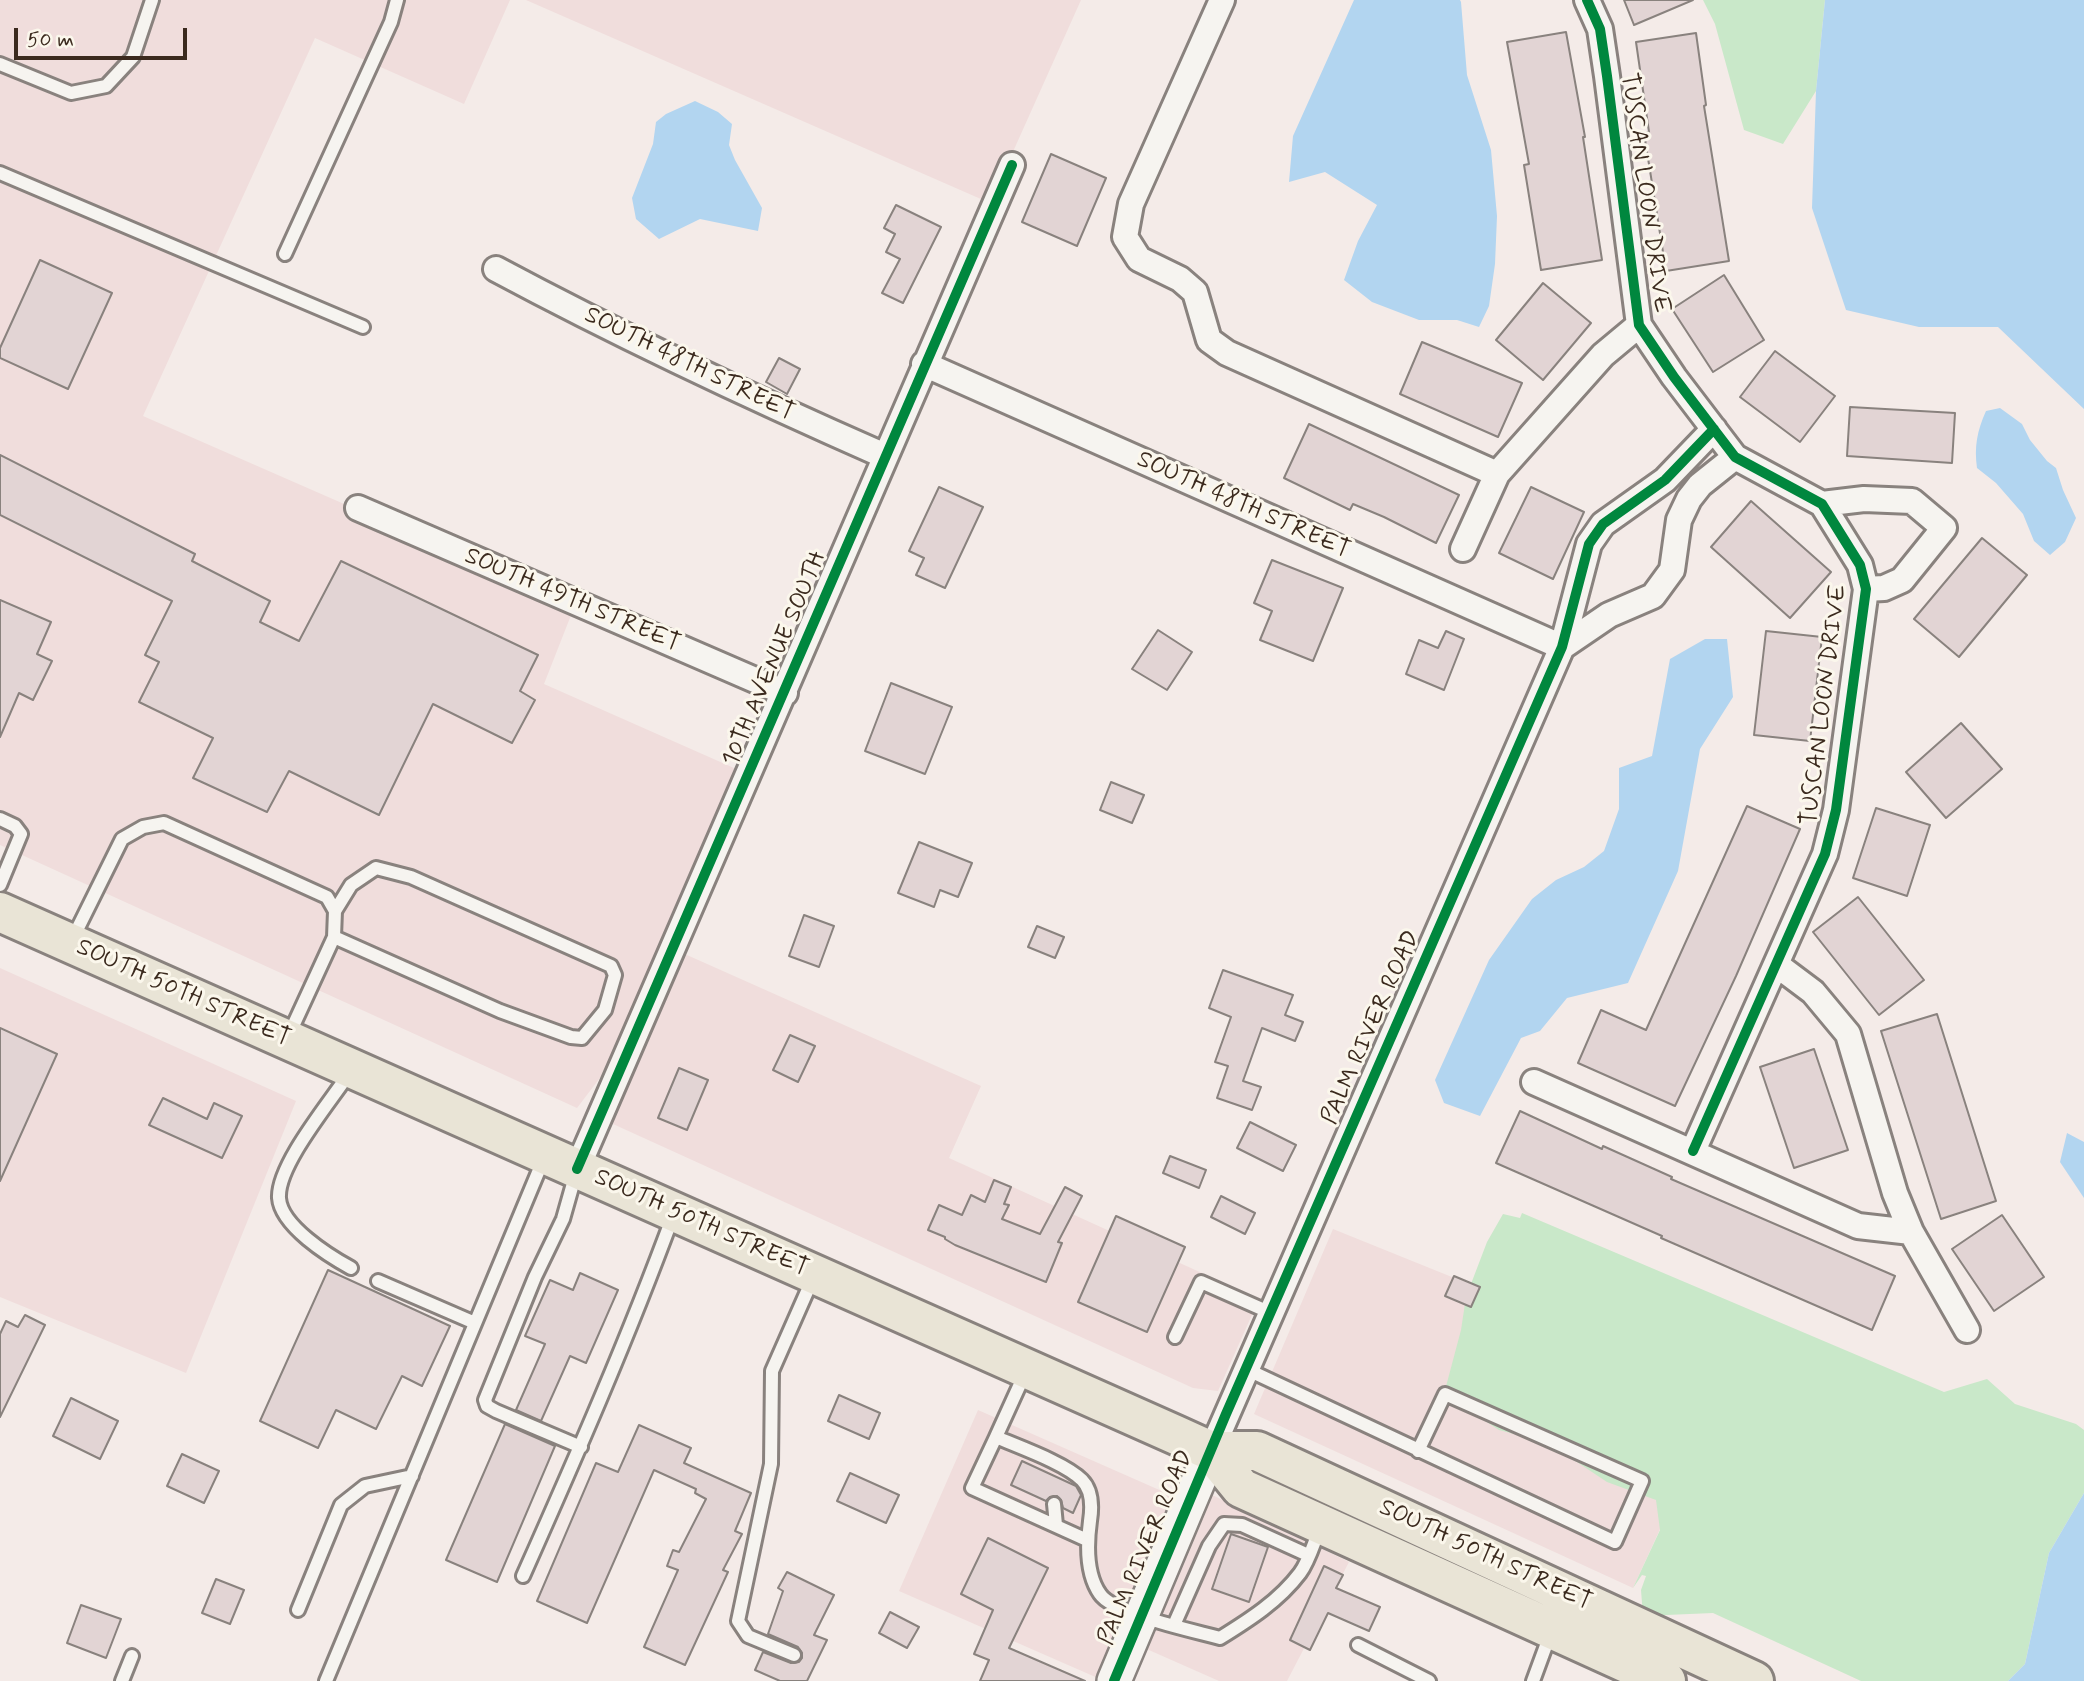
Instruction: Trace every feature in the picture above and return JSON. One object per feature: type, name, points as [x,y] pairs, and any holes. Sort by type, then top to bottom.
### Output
[{"type":"main road","name":"SOUTH 50TH STREET","points":[[0,912],[1211,1451],[1257,1451],[1754,1681]]},
{"type":"main road","name":"SOUTH 50TH STREET","points":[[1211,1451],[1241,1488],[1315,1540],[1552,1629],[1656,1679]]},
{"type":"street","points":[[1222,0],[1130,204],[1125,237],[1139,259],[1180,279],[1195,292],[1209,340],[1227,353],[1497,474]]},
{"type":"street","name":"TUSCAN LOON DRIVE","points":[[1587,0],[1600,29],[1608,76],[1639,325],[1674,377],[1735,457],[1822,504],[1860,565],[1866,589],[1836,810],[1825,854],[1693,1151]]},
{"type":"street","name":"10TH AVENUE SOUTH","points":[[561,1162],[785,693],[1012,164]]},
{"type":"street","name":"SOUTH 48TH STREET","points":[[496,269],[637,343],[885,456]]},
{"type":"street","points":[[1463,549],[1497,474],[1603,355],[1639,325]]},
{"type":"street","name":"SOUTH 48TH STREET","points":[[924,364],[1562,647]]},
{"type":"street","name":"PALM RIVER ROAD","points":[[1114,1681],[1246,1369],[1562,647],[1589,544],[1603,524],[1665,480],[1714,429]]},
{"type":"street","points":[[1562,647],[1609,615],[1653,596],[1672,570],[1679,520],[1689,499],[1700,485],[1735,457]]},
{"type":"street","points":[[1648,492],[1679,520]]},
{"type":"street","name":"TUSCAN LOON DRIVE","points":[[1822,504],[1864,499],[1912,501],[1944,528],[1902,580],[1884,588],[1866,589]]},
{"type":"street","name":"SOUTH 49TH STREET","points":[[358,509],[785,693]]},
{"type":"street","points":[[1777,965],[1813,992],[1848,1034],[1895,1193],[1911,1232],[1967,1330]]},
{"type":"street","points":[[1534,1082],[1858,1226],[1911,1232]]},
{"type":"lane","points":[[0,64],[71,93],[106,86],[133,57],[152,0]]},
{"type":"lane","points":[[285,254],[391,22],[397,0]]},
{"type":"lane","points":[[0,173],[363,327]]},
{"type":"lane","points":[[0,819],[15,826],[21,834],[0,885]]},
{"type":"lane","points":[[71,944],[122,839],[143,827],[164,823],[327,897],[335,911]]},
{"type":"lane","points":[[287,1040],[334,937],[335,911],[351,885],[376,868],[411,877],[611,966],[615,975],[605,1010],[582,1038],[571,1037],[500,1011],[334,937]]},
{"type":"lane","points":[[351,1268],[333,1258],[295,1228],[284,1215],[279,1199],[282,1178],[290,1160],[352,1069]]},
{"type":"lane","points":[[326,1681],[475,1323],[561,1162]]},
{"type":"lane","points":[[561,1162],[563,1219],[535,1277],[485,1400],[487,1406],[496,1411],[581,1447]]},
{"type":"lane","points":[[523,1576],[645,1296],[675,1213]]},
{"type":"lane","points":[[794,1655],[748,1636],[738,1621],[771,1464],[772,1371],[815,1275]]},
{"type":"lane","points":[[378,1281],[475,1323]]},
{"type":"lane","points":[[1175,1337],[1201,1282],[1271,1312]]},
{"type":"lane","points":[[1026,1369],[972,1488],[1087,1540]]},
{"type":"lane","points":[[1246,1369],[1418,1451],[1615,1542],[1642,1481],[1446,1394],[1418,1451]]},
{"type":"lane","points":[[996,1437],[1048,1467],[1066,1469],[1082,1480],[1089,1490],[1091,1513],[1087,1540],[1094,1582],[1100,1595],[1108,1602],[1141,1616],[1220,1638],[1274,1601],[1301,1572],[1315,1540],[1242,1525],[1224,1524],[1209,1546],[1174,1625]]},
{"type":"lane","points":[[298,1610],[341,1505],[365,1486],[412,1476]]},
{"type":"lane","points":[[1054,1504],[1056,1525]]},
{"type":"lane","points":[[1533,1681],[1552,1629]]},
{"type":"lane","points":[[1358,1646],[1429,1681]]},
{"type":"lane","points":[[122,1681],[132,1656]]},
{"type":"shaded area","points":[[0,0],[510,0],[464,104],[315,38],[143,416],[575,605],[544,684],[743,772],[609,1066],[577,1108],[0,845]]},
{"type":"shaded area","points":[[526,0],[1081,0],[990,203]]},
{"type":"shaded area","points":[[678,951],[981,1086],[949,1158],[1259,1299],[1218,1391],[1193,1388],[613,1124],[625,1078]]},
{"type":"shaded area","points":[[0,968],[296,1101],[186,1373],[0,1297]]},
{"type":"shaded area","points":[[1333,1229],[1489,1292],[1677,1492],[1633,1588],[1254,1414]]},
{"type":"shaded area","points":[[978,1410],[1173,1496],[1100,1679],[899,1591]]},
{"type":"shaded area","points":[[1198,1488],[1349,1562],[1287,1681],[1219,1681],[1133,1643]]},
{"type":"green space","points":[[1703,0],[1825,0],[1816,91],[1783,144],[1744,130],[1715,24]]},
{"type":"green space","points":[[1522,1213],[1944,1392],[1987,1379],[2015,1404],[2076,1424],[2084,1430],[2084,1493],[2049,1553],[2025,1664],[2008,1681],[1861,1681],[1713,1613],[1643,1616],[1641,1590],[1646,1576],[1642,1575],[1633,1588],[1660,1530],[1656,1500],[1607,1482],[1577,1462],[1533,1439],[1499,1430],[1444,1394],[1461,1330],[1466,1297],[1487,1242],[1503,1214],[1520,1218]]},
{"type":"water","points":[[1354,0],[1461,2],[1467,75],[1491,150],[1497,216],[1495,264],[1489,306],[1479,327],[1457,320],[1419,320],[1372,302],[1344,280],[1358,241],[1377,205],[1325,172],[1289,182],[1293,136]]},
{"type":"water","points":[[1825,0],[2084,0],[2084,409],[1998,327],[1919,327],[1846,310],[1812,208],[1816,91]]},
{"type":"water","points":[[695,101],[718,112],[732,124],[729,145],[762,208],[758,231],[700,219],[659,239],[636,219],[632,198],[653,144],[656,122],[666,114]]},
{"type":"water","points":[[2000,408],[2022,424],[2030,440],[2056,468],[2076,518],[2065,542],[2050,555],[2034,541],[2023,514],[1996,483],[1977,468],[1976,446],[1983,418],[1986,411]]},
{"type":"water","points":[[1705,639],[1727,639],[1733,697],[1700,749],[1678,871],[1628,983],[1567,998],[1540,1031],[1521,1038],[1480,1116],[1444,1103],[1435,1080],[1489,960],[1532,899],[1556,880],[1584,867],[1604,851],[1619,809],[1619,768],[1652,756],[1670,659]]},
{"type":"water","points":[[2067,1133],[2084,1142],[2084,1198],[2060,1162]]},
{"type":"water","points":[[2084,1493],[2084,1681],[2008,1681],[2025,1664],[2049,1553]]},
{"type":"building","points":[[1624,0],[1693,0],[1634,25]]},
{"type":"building","points":[[1566,32],[1585,137],[1602,260],[1541,270],[1524,165],[1529,164],[1507,42]]},
{"type":"building","points":[[1696,33],[1704,106],[1729,261],[1666,271],[1644,133],[1649,132],[1636,42]]},
{"type":"building","points":[[1051,154],[1106,178],[1077,246],[1022,222]]},
{"type":"building","points":[[896,205],[941,227],[903,303],[882,293],[900,259],[886,252],[895,234],[884,228]]},
{"type":"building","points":[[40,260],[112,293],[68,389],[0,358],[0,348]]},
{"type":"building","points":[[1724,275],[1764,340],[1713,372],[1672,309]]},
{"type":"building","points":[[1543,283],[1591,323],[1543,380],[1496,340]]},
{"type":"building","points":[[1422,342],[1522,383],[1498,437],[1400,394]]},
{"type":"building","points":[[1775,351],[1835,396],[1800,442],[1740,397]]},
{"type":"building","points":[[779,358],[800,369],[787,394],[766,382]]},
{"type":"building","points":[[1850,407],[1955,413],[1952,463],[1847,456]]},
{"type":"building","points":[[1309,424],[1459,495],[1436,543],[1353,504],[1350,510],[1284,478]]},
{"type":"building","points":[[0,455],[195,554],[192,561],[270,601],[260,622],[299,641],[341,561],[538,655],[520,691],[535,700],[512,743],[433,704],[379,815],[289,771],[267,812],[193,778],[213,738],[139,702],[159,662],[145,655],[172,601],[0,515]]},
{"type":"building","points":[[939,487],[983,507],[945,588],[916,575],[924,558],[909,551]]},
{"type":"building","points":[[1531,487],[1584,512],[1553,579],[1499,553]]},
{"type":"building","points":[[1751,501],[1831,572],[1790,618],[1711,547]]},
{"type":"building","points":[[1982,538],[2027,575],[1959,657],[1914,619]]},
{"type":"building","points":[[1272,560],[1343,588],[1313,661],[1260,640],[1272,611],[1254,603]]},
{"type":"building","points":[[0,600],[51,622],[37,654],[52,661],[33,700],[19,693],[0,737]]},
{"type":"building","points":[[1158,630],[1192,652],[1167,690],[1132,669]]},
{"type":"building","points":[[1446,631],[1464,639],[1444,690],[1406,674],[1419,640],[1438,648]]},
{"type":"building","points":[[1766,631],[1822,637],[1810,741],[1754,735]]},
{"type":"building","points":[[891,683],[952,707],[925,774],[865,751]]},
{"type":"building","points":[[1961,723],[2002,769],[1946,818],[1906,772]]},
{"type":"building","points":[[1111,782],[1144,795],[1132,823],[1100,810]]},
{"type":"building","points":[[1747,806],[1800,829],[1736,976],[1675,1106],[1578,1063],[1601,1010],[1646,1030]]},
{"type":"building","points":[[1876,808],[1930,825],[1907,896],[1853,878]]},
{"type":"building","points":[[919,842],[972,863],[958,897],[940,890],[934,907],[898,893]]},
{"type":"building","points":[[1858,897],[1924,980],[1879,1015],[1813,932]]},
{"type":"building","points":[[804,915],[834,926],[819,967],[789,956]]},
{"type":"building","points":[[1037,926],[1064,937],[1055,958],[1028,947]]},
{"type":"building","points":[[1223,970],[1293,995],[1285,1015],[1303,1022],[1295,1041],[1262,1028],[1243,1081],[1261,1087],[1252,1110],[1217,1098],[1228,1066],[1215,1062],[1231,1017],[1209,1008]]},
{"type":"building","points":[[1937,1014],[1996,1201],[1941,1219],[1881,1031]]},
{"type":"building","points":[[0,1028],[57,1054],[0,1181]]},
{"type":"building","points":[[790,1035],[815,1046],[798,1082],[773,1070]]},
{"type":"building","points":[[1814,1049],[1848,1150],[1794,1168],[1760,1067]]},
{"type":"building","points":[[679,1068],[708,1080],[687,1130],[658,1118]]},
{"type":"building","points":[[163,1098],[207,1119],[214,1103],[242,1116],[222,1158],[149,1125]]},
{"type":"building","points":[[1520,1111],[1895,1276],[1872,1330],[1496,1163]]},
{"type":"building","points":[[1250,1122],[1296,1145],[1283,1171],[1237,1148]]},
{"type":"building","points":[[1170,1156],[1206,1170],[1199,1188],[1163,1173]]},
{"type":"building","points":[[994,1180],[1011,1187],[1004,1204],[1009,1205],[1002,1219],[1040,1234],[1065,1187],[1082,1196],[1058,1242],[1062,1243],[1046,1282],[955,1245],[945,1237],[928,1230],[939,1205],[962,1215],[971,1195],[985,1202]]},
{"type":"building","points":[[1221,1196],[1255,1213],[1245,1234],[1211,1217]]},
{"type":"building","points":[[2002,1215],[2044,1277],[1994,1311],[1952,1249]]},
{"type":"building","points":[[1116,1216],[1185,1247],[1147,1332],[1078,1302]]},
{"type":"building","points":[[328,1270],[450,1326],[422,1386],[402,1376],[376,1429],[336,1410],[318,1448],[260,1421]]},
{"type":"building","points":[[580,1273],[618,1290],[586,1363],[570,1356],[541,1421],[516,1410],[545,1344],[525,1336],[550,1280],[573,1290]]},
{"type":"building","points":[[1454,1276],[1480,1287],[1471,1307],[1445,1296]]},
{"type":"building","points":[[25,1315],[45,1325],[0,1417],[0,1334],[6,1321],[18,1327]]},
{"type":"building","points":[[839,1395],[880,1413],[869,1439],[828,1421]]},
{"type":"building","points":[[71,1398],[118,1421],[100,1459],[53,1436]]},
{"type":"building","points":[[505,1424],[555,1446],[497,1582],[446,1560]]},
{"type":"building","points":[[639,1425],[691,1448],[684,1463],[751,1493],[735,1531],[742,1534],[723,1570],[728,1572],[685,1665],[644,1647],[678,1570],[667,1566],[673,1550],[679,1552],[706,1499],[695,1493],[696,1489],[654,1470],[587,1623],[537,1601],[596,1463],[618,1472]]},
{"type":"building","points":[[182,1454],[219,1471],[204,1503],[167,1486]]},
{"type":"building","points":[[1022,1461],[1076,1486],[1081,1495],[1073,1513],[1063,1508],[1057,1496],[1046,1501],[1011,1485]]},
{"type":"building","points":[[850,1473],[899,1495],[886,1523],[837,1501]]},
{"type":"building","points":[[1231,1534],[1268,1547],[1249,1602],[1212,1589]]},
{"type":"building","points":[[988,1538],[1048,1568],[1009,1648],[1085,1681],[980,1681],[989,1660],[974,1654],[993,1610],[961,1594]]},
{"type":"building","points":[[1324,1566],[1343,1575],[1336,1588],[1380,1607],[1369,1631],[1328,1613],[1310,1650],[1290,1640]]},
{"type":"building","points":[[787,1572],[834,1595],[814,1635],[827,1640],[807,1681],[780,1681],[755,1670],[763,1652],[791,1663],[799,1662],[802,1658],[798,1647],[768,1634],[783,1591],[778,1588]]},
{"type":"building","points":[[216,1579],[244,1590],[230,1624],[202,1613]]},
{"type":"building","points":[[81,1605],[121,1619],[106,1658],[67,1643]]},
{"type":"building","points":[[890,1612],[919,1627],[907,1648],[879,1633]]},
{"type":"cycle path","points":[[1587,0],[1600,29],[1639,325],[1674,377],[1735,457],[1822,504],[1860,565],[1866,589],[1836,810],[1825,854],[1693,1151]]},
{"type":"cycle path","points":[[577,1169],[1012,165]]},
{"type":"cycle path","points":[[1114,1681],[1226,1414],[1562,647],[1589,544],[1603,524],[1665,480],[1714,429]]}]
